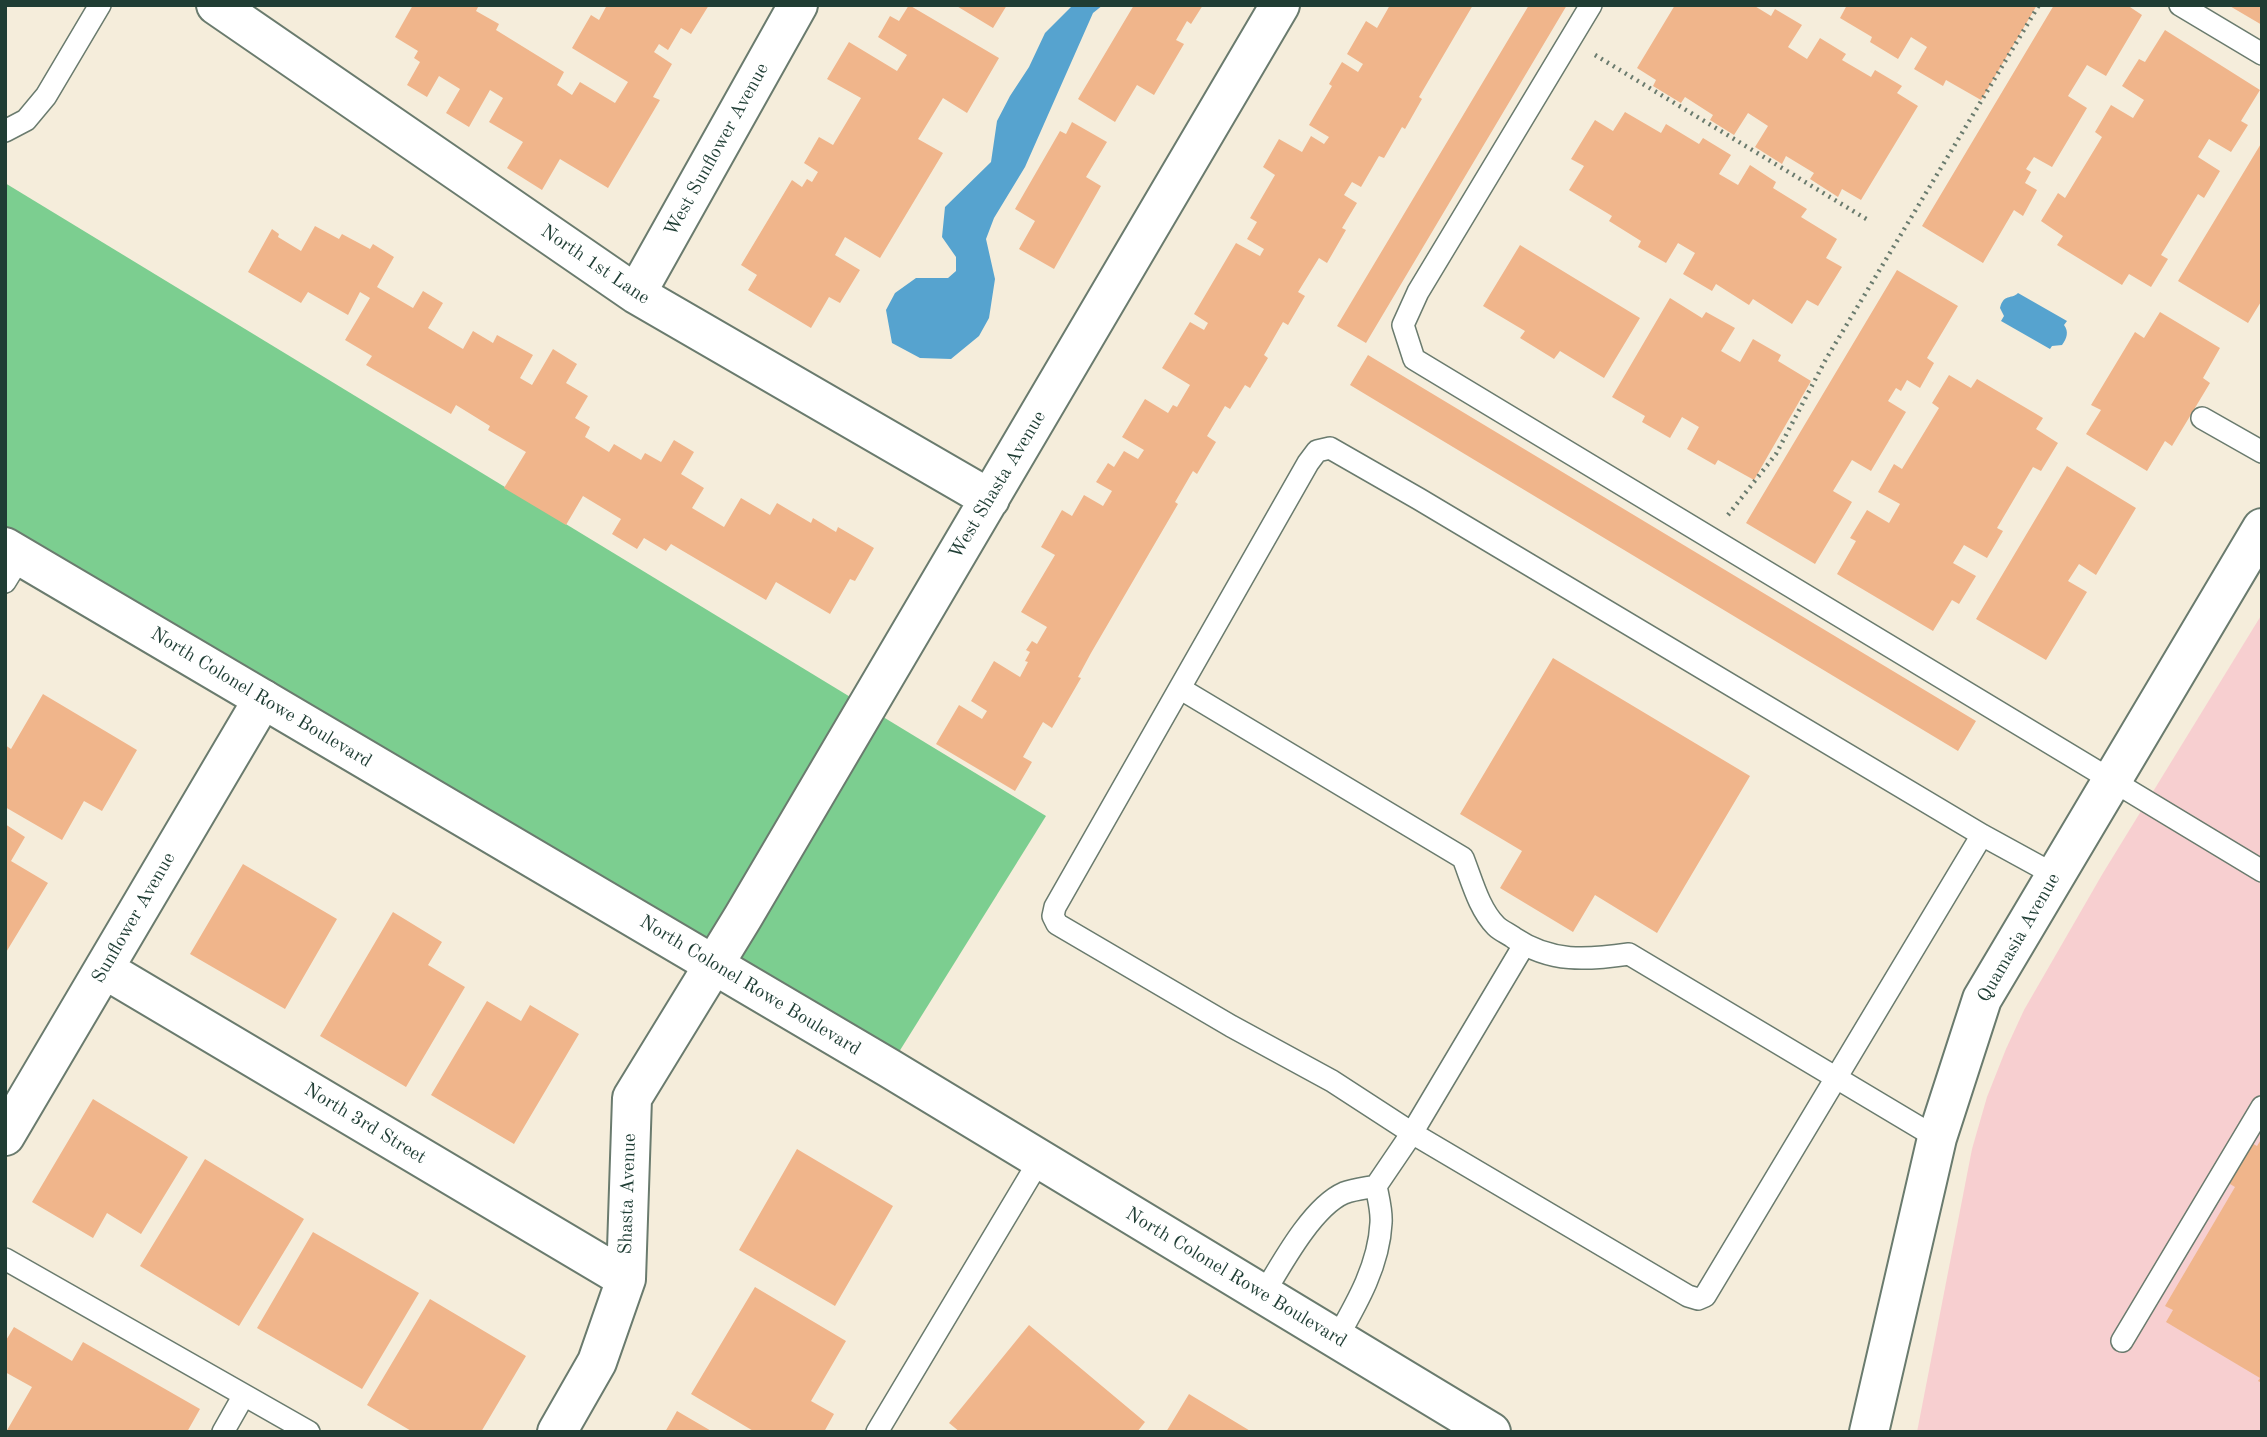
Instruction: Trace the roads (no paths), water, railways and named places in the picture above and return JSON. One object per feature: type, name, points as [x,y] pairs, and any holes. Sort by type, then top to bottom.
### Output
[{"type":"street","name":"North 1st Lane","points":[[216,5],[636,294],[990,499]]},
{"type":"street","name":"West Sunflower Avenue","points":[[636,294],[798,5]]},
{"type":"street","name":"West Shasta Avenue","points":[[714,965],[1280,5]]},
{"type":"street","name":"Quamasia Avenue","points":[[1869,1432],[1937,1138],[1982,999],[2262,528]]},
{"type":"street","name":"North Colonel Rowe Boulevard","points":[[10,561],[262,699],[714,965],[1491,1432]]},
{"type":"street","name":"Sunflower Avenue","points":[[5,1136],[262,699]]},
{"type":"street","name":"Shasta Avenue","points":[[557,1432],[597,1362],[625,1279],[632,1098],[714,965]]},
{"type":"street","name":"North 3rd Street","points":[[104,969],[625,1279]]},
{"type":"lane","points":[[5,131],[26,120],[46,96],[100,5]]},
{"type":"lane","points":[[1591,5],[1418,292],[1403,325],[1413,359],[2262,871]]},
{"type":"lane","points":[[2180,5],[2262,54]]},
{"type":"lane","points":[[2202,418],[2262,452]]},
{"type":"lane","points":[[1982,835],[1705,1296],[1698,1299],[1688,1296],[1412,1133],[1332,1081],[1231,1026],[1057,924],[1053,916],[1055,908],[1308,463],[1317,451],[1330,448],[1982,835],[2055,875]]},
{"type":"lane","points":[[1181,689],[1463,858],[1480,901],[1496,926],[1524,945],[1547,955],[1588,960],[1629,954],[1937,1138]]},
{"type":"lane","points":[[1263,1295],[1314,1217],[1344,1193],[1376,1185],[1412,1133],[1524,945]]},
{"type":"lane","points":[[2122,1341],[2262,1107]]},
{"type":"lane","points":[[877,1432],[1039,1161]]},
{"type":"lane","points":[[1336,1338],[1364,1291],[1375,1255],[1381,1223],[1376,1185]]},
{"type":"lane","points":[[5,1259],[309,1432]]},
{"type":"lane","points":[[223,1432],[244,1395]]},
{"type":"water","points":[[1073,5],[1103,5],[1093,13],[1025,167],[994,218],[986,239],[995,279],[989,318],[979,336],[951,359],[920,358],[892,343],[886,310],[895,293],[916,278],[948,278],[956,271],[956,257],[942,237],[945,207],[991,162],[997,121],[1010,96],[1029,67],[1045,33]]},
{"type":"water","points":[[2018,293],[2067,321],[2064,325],[2067,335],[2062,345],[2052,346],[2050,349],[2001,321],[2004,316],[2000,308],[2002,303]]}]
